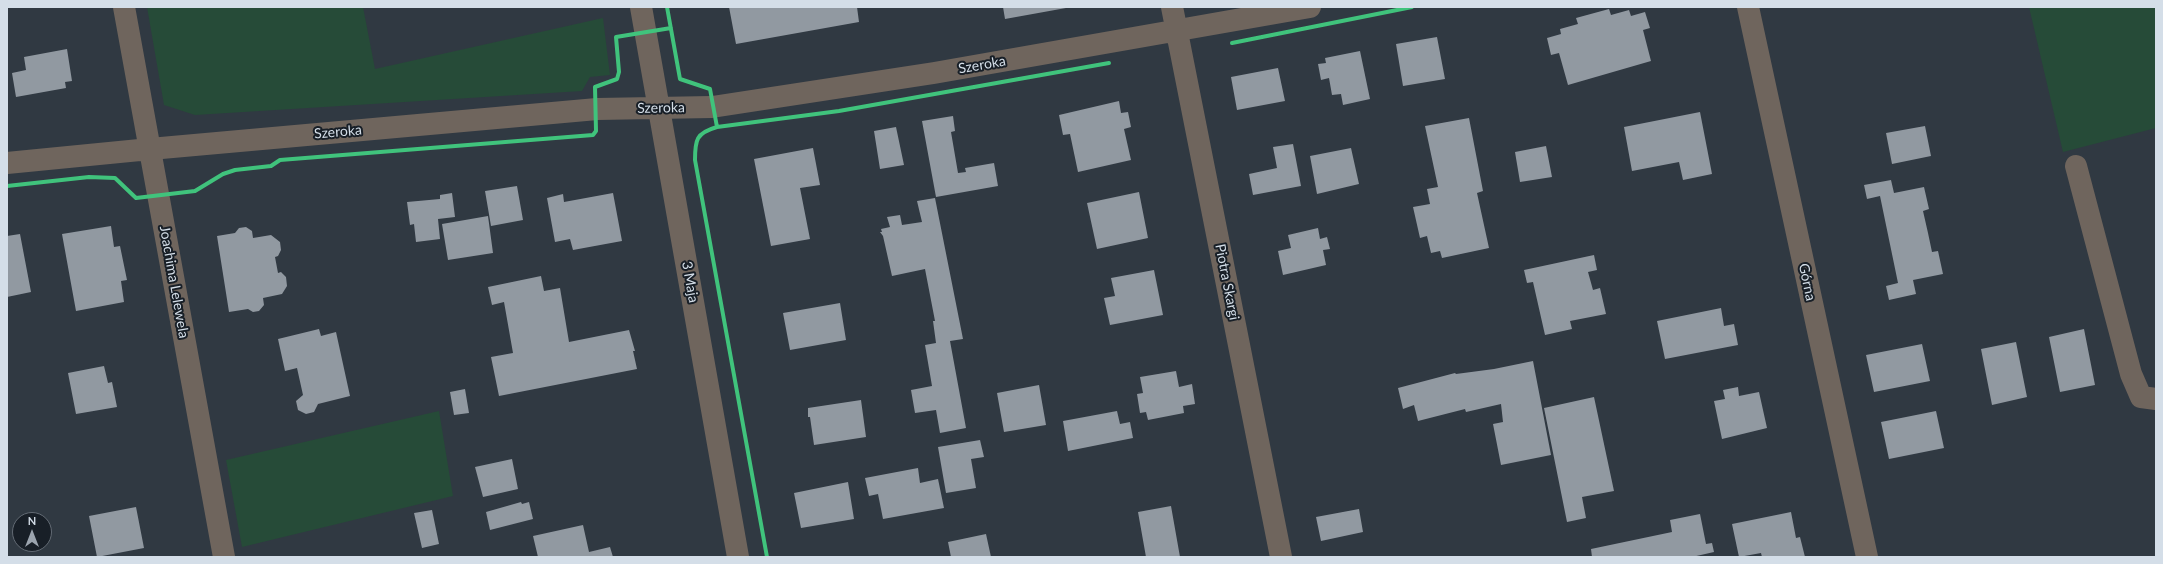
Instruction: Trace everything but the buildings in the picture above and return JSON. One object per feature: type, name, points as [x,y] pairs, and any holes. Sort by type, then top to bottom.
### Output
[{"type":"street","name":"Joachima Lelewela","points":[[124,7],[224,557]]},
{"type":"street","name":"3 Maja","points":[[641,7],[738,557]]},
{"type":"street","name":"Piotra Skargi","points":[[1172,7],[1280,557]]},
{"type":"street","name":"Szeroka","points":[[7,163],[597,109],[712,107],[934,73],[1310,7]]},
{"type":"street","name":"Górna","points":[[1748,7],[1866,557]]},
{"type":"street","points":[[2076,166],[2131,374],[2141,397],[2156,399]]},
{"type":"green space","points":[[147,7],[363,7],[375,69],[603,18],[610,75],[590,77],[582,91],[195,115],[164,105]]},
{"type":"green space","points":[[2029,7],[2156,7],[2156,128],[2063,152]]},
{"type":"green space","points":[[439,411],[453,496],[242,547],[226,460]]},
{"type":"cycle path","points":[[667,7],[680,79],[710,89],[717,127]]},
{"type":"cycle path","points":[[1232,43],[1412,7]]},
{"type":"cycle path","points":[[7,186],[89,177],[115,178],[136,198],[195,191],[223,174],[235,170],[271,166],[280,160],[593,135],[596,131],[595,87],[617,79],[619,72],[616,37],[671,28]]},
{"type":"cycle path","points":[[767,557],[695,160],[695,147],[698,138],[710,129],[717,127],[839,111],[1109,63]]}]
